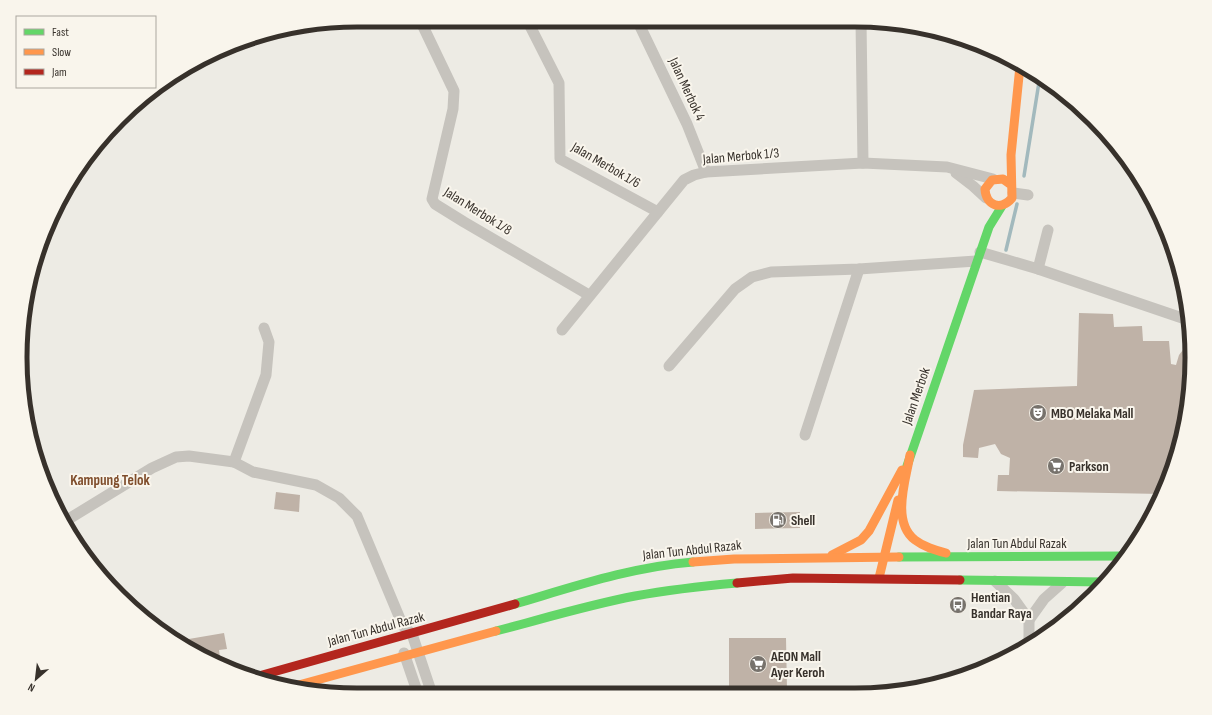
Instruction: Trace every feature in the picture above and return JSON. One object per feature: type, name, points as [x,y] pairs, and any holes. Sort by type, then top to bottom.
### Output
[{"type":"main road","points":[[1010,155],[996,178],[986,185],[984,194],[988,201],[1002,206],[1010,202],[1012,188],[1012,166],[1010,155],[1019,71]]},
{"type":"main road","points":[[996,178],[1003,178],[1012,188]]},
{"type":"main road","name":"Jalan Merbok","points":[[988,201],[989,227]]},
{"type":"main road","name":"Jalan Merbok","points":[[879,578],[883,557],[910,456],[989,227],[1002,206]]},
{"type":"main road","points":[[828,557],[861,540],[869,531],[910,456]]},
{"type":"main road","points":[[910,456],[901,516],[904,527],[912,538],[924,546],[938,552],[970,557]]},
{"type":"main road","name":"Jalan Tun Abdul Razak","points":[[265,675],[399,638],[609,576],[671,564],[734,559],[828,557],[1119,556]]},
{"type":"main road","points":[[304,684],[419,651],[586,607],[635,596],[700,586],[793,578],[1096,582]]},
{"type":"street","name":"Jalan Merbok 1/8","points":[[423,27],[454,91],[455,100],[432,199],[435,204],[589,296]]},
{"type":"street","name":"Jalan Merbok 1/6","points":[[531,27],[559,83],[560,159],[658,212]]},
{"type":"street","name":"Jalan Merbok 4","points":[[640,27],[687,124],[706,172]]},
{"type":"street","points":[[861,27],[862,163]]},
{"type":"street","name":"Jalan Merbok 1/3","points":[[562,330],[684,180],[706,172],[862,163],[947,167],[996,178]]},
{"type":"street","points":[[947,167],[966,180],[988,201]]},
{"type":"street","points":[[1012,188],[1028,195]]},
{"type":"street","points":[[1038,269],[1048,230]]},
{"type":"street","points":[[668,366],[735,289],[752,277],[771,272],[859,270],[978,257],[1038,269],[1182,318]]},
{"type":"street","points":[[805,435],[859,270]]},
{"type":"street","points":[[234,462],[266,375],[270,342],[264,328]]},
{"type":"street","points":[[69,519],[152,468],[176,457],[189,456],[234,462],[253,472],[316,485],[339,498],[357,516],[402,626],[412,634],[419,651],[430,688]]},
{"type":"street","points":[[995,581],[1014,599],[1029,620],[1029,638]]},
{"type":"street","points":[[1029,620],[1044,599],[1064,582]]},
{"type":"street","points":[[402,626],[399,638],[416,688]]},
{"type":"building","points":[[1079,313],[1113,314],[1114,327],[1142,326],[1143,341],[1169,341],[1171,364],[1176,365],[1179,355],[1185,348],[1184,379],[1179,422],[1174,443],[1156,494],[997,491],[998,475],[1009,475],[1010,458],[1001,454],[995,444],[979,448],[978,458],[963,457],[963,445],[974,390],[1077,386]]},
{"type":"building","points":[[276,492],[300,495],[299,512],[274,509]]},
{"type":"building","name":"Shell","points":[[800,512],[800,528],[755,529],[755,513]]},
{"type":"building","points":[[224,633],[227,649],[219,650],[220,658],[185,640]]},
{"type":"building","name":"AEON Mall Ayer Keroh","points":[[729,638],[786,638],[787,688],[729,688]]},
{"type":"waterway","points":[[1024,176],[1039,84]]},
{"type":"waterway","points":[[1006,250],[1017,204]]},
{"type":"traffic: fast","points":[[907,466],[989,227],[1002,206]]},
{"type":"traffic: fast","points":[[899,557],[1119,556]]},
{"type":"traffic: fast","points":[[515,604],[625,573],[647,568],[693,562]]},
{"type":"traffic: fast","points":[[960,580],[1097,582]]},
{"type":"traffic: fast","points":[[496,631],[582,608],[635,596],[686,588],[737,583]]},
{"type":"traffic: slow","points":[[1010,184],[1003,179],[992,180],[985,189],[986,195],[991,203],[999,205],[1008,202],[1012,198],[1011,155],[1020,71]]},
{"type":"traffic: slow","points":[[910,455],[903,488],[902,512],[904,522],[908,532],[915,540],[926,546],[946,553]]},
{"type":"traffic: slow","points":[[832,555],[861,540],[869,531],[902,470]]},
{"type":"traffic: slow","points":[[879,578],[898,500]]},
{"type":"traffic: slow","points":[[693,562],[734,559],[899,557]]},
{"type":"traffic: slow","points":[[304,684],[496,631]]},
{"type":"traffic: jam","points":[[737,583],[793,578],[960,580]]},
{"type":"traffic: jam","points":[[264,674],[515,604]]},
{"type":"place","name":"MBO Melaka Mall","points":[[1038,413]]},
{"type":"place","name":"Parkson","points":[[1056,466]]},
{"type":"place","name":"Shell","points":[[778,520]]},
{"type":"place","name":"Hentian Bandar Raya","points":[[958,605]]},
{"type":"place","name":"AEON Mall Ayer Keroh","points":[[758,664]]},
{"type":"district","name":"Kampung Telok","points":[[110,480]]}]
